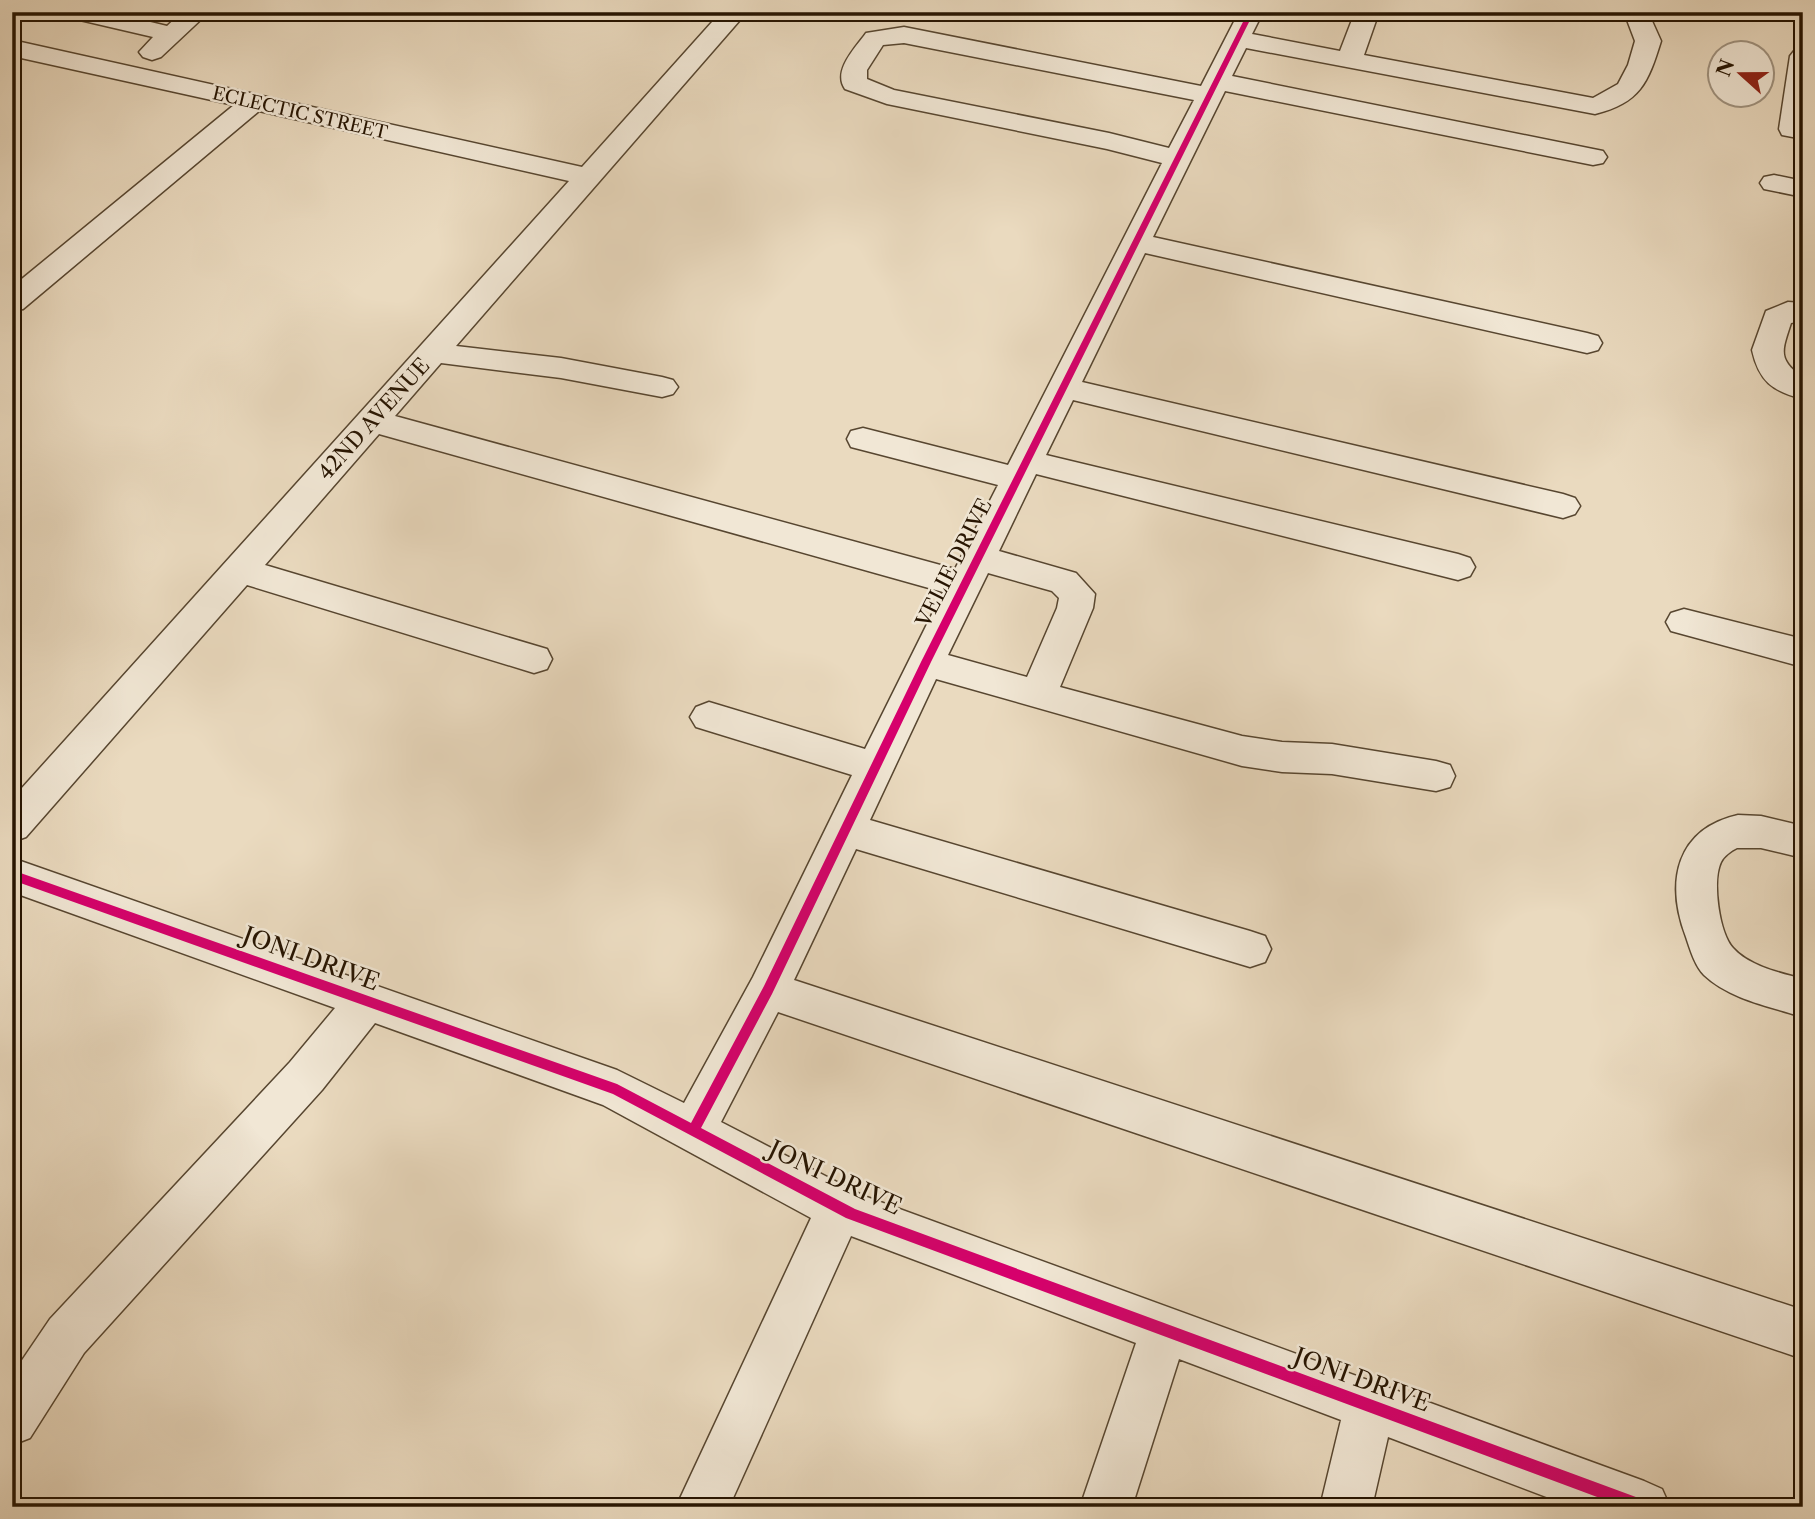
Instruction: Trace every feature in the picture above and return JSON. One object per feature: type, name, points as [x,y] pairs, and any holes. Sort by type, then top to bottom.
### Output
[{"type":"street","points":[[76,12],[170,34]]},
{"type":"street","points":[[127,74],[197,12]]},
{"type":"street","name":"42ND AVENUE","points":[[12,826],[735,12]]},
{"type":"street","points":[[1349,62],[1367,12]]},
{"type":"street","points":[[1244,26],[1349,62],[1595,106],[1620,98],[1636,79],[1648,41],[1636,12]]},
{"type":"street","name":"VELIE DRIVE","points":[[693,1130],[768,990],[874,767],[1244,26]]},
{"type":"street","points":[[1178,159],[1109,141],[887,96],[854,83],[854,70],[875,38],[904,35],[1593,157]]},
{"type":"street","name":"ECLECTIC STREET","points":[[12,48],[589,177]]},
{"type":"street","points":[[1803,56],[1792,129],[1803,131]]},
{"type":"street","points":[[12,302],[254,102]]},
{"type":"street","points":[[1773,183],[1803,188]]},
{"type":"street","points":[[1136,242],[1587,343]]},
{"type":"street","points":[[1803,312],[1788,311],[1777,318],[1767,350],[1772,370],[1793,386],[1803,389]]},
{"type":"street","points":[[434,352],[496,362],[561,368],[662,387]]},
{"type":"street","points":[[1063,388],[1563,506]]},
{"type":"street","points":[[373,421],[972,571],[1064,582],[1077,594],[1075,608],[1038,695]]},
{"type":"street","points":[[863,439],[1022,470],[1458,567]]},
{"type":"street","points":[[241,569],[534,659]]},
{"type":"street","points":[[1684,622],[1803,653]]},
{"type":"street","points":[[926,662],[1242,751],[1282,757],[1332,759],[1436,776]]},
{"type":"street","points":[[709,717],[874,767]]},
{"type":"street","points":[[844,829],[1250,949]]},
{"type":"street","points":[[1803,842],[1771,834],[1740,831],[1719,837],[1704,854],[1697,882],[1700,923],[1716,960],[1748,981],[1803,998]]},
{"type":"street","name":"JONI DRIVE","points":[[12,875],[617,1090],[840,1208],[1644,1507]]},
{"type":"street","points":[[768,990],[1803,1335]]},
{"type":"street","points":[[12,1420],[67,1336],[306,1076],[367,1001]]},
{"type":"street","points":[[702,1507],[840,1208]]},
{"type":"street","points":[[1106,1507],[1125,1444],[1166,1330]]},
{"type":"street","points":[[1346,1507],[1370,1406]]},
{"type":"cycle path","points":[[693,1131],[768,990],[926,662],[1251,12]]},
{"type":"cycle path","points":[[12,875],[617,1090],[851,1214],[1644,1507]]}]
